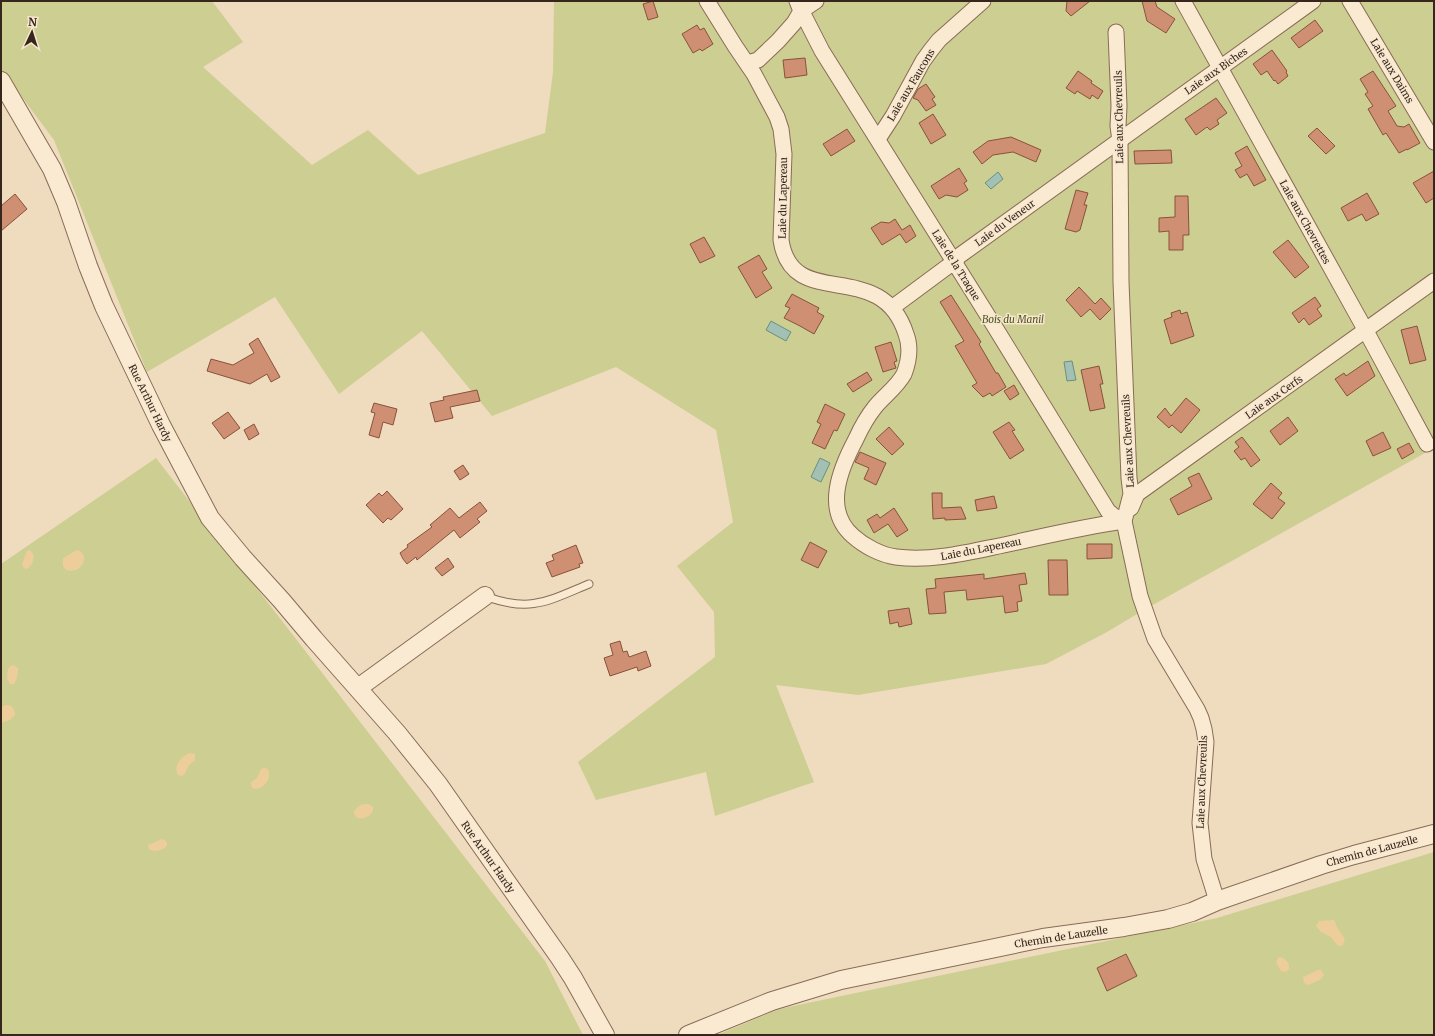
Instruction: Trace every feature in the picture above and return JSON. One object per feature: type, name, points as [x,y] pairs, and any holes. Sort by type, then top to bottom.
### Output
[{"type":"street","name":"Laie du Lapereau","points":[[707,1],[735,46],[748,63],[768,99],[781,129],[784,154],[781,240],[787,262],[798,274],[815,281],[861,289],[878,296],[893,307],[907,335],[908,364],[899,382],[876,406],[865,422],[841,471],[836,506],[840,519],[847,531],[858,541],[879,552],[895,557],[927,558],[953,555],[1124,522]]},
{"type":"street","points":[[748,63],[758,60],[778,41],[794,23],[799,6],[816,1]]},
{"type":"street","name":"Laie aux Faucons","points":[[878,139],[893,116],[923,60],[939,40],[983,1]]},
{"type":"street","name":"Laie aux Chevrettes","points":[[1183,1],[1427,444]]},
{"type":"street","name":"Laie aux Biches","points":[[1120,141],[1313,1]]},
{"type":"street","name":"Laie aux Daims","points":[[1350,1],[1434,142]]},
{"type":"street","name":"Laie de la Traque","points":[[799,6],[822,52],[878,139],[1108,511],[1124,522]]},
{"type":"street","name":"Laie aux Chevreuils","points":[[1116,32],[1119,106],[1118,126],[1120,141],[1122,282],[1129,478],[1131,494],[1124,522],[1134,570],[1147,619],[1163,655],[1188,693],[1201,718],[1206,742],[1201,801],[1201,840],[1204,859],[1217,901]]},
{"type":"street","name":"Rue Arthur Hardy","points":[[1,81],[52,169],[66,202],[88,266],[104,306],[161,425],[210,518],[243,558],[397,732],[438,784],[560,958],[605,1035]]},
{"type":"street","name":"Laie du Veneur","points":[[893,307],[954,263],[959,256],[1009,221],[1053,187],[1120,141]]},
{"type":"street","name":"Laie aux Cerfs","points":[[1124,522],[1137,494],[1434,281]]},
{"type":"street","points":[[358,688],[485,596]]},
{"type":"street","name":"Chemin de Lauzelle","points":[[688,1035],[772,1001],[841,980],[1043,938],[1146,924],[1192,912],[1217,901],[1321,864],[1434,834]]},
{"type":"lane","points":[[485,596],[499,602],[518,605],[536,605],[589,584]]},
{"type":"green space","name":"Bois du Manil","points":[[1,1],[212,1],[243,42],[203,67],[312,165],[368,130],[418,175],[545,133],[553,72],[554,1],[1434,1],[1434,448],[1107,632],[1046,664],[858,695],[776,685],[814,782],[715,816],[706,772],[596,800],[578,762],[715,657],[714,612],[677,566],[733,522],[716,430],[616,367],[492,416],[422,331],[339,394],[275,297],[147,372],[54,140],[1,69]]},
{"type":"green space","points":[[156,458],[545,961],[583,1035],[1,1035],[1,564]]},
{"type":"green space","points":[[1434,852],[1434,1035],[717,1035],[779,1009],[1217,918]]},
{"type":"sand","points":[[28,550],[33,553],[34,558],[27,569],[22,565]]},
{"type":"sand","points":[[77,550],[84,556],[83,564],[76,570],[66,570],[63,566],[63,558]]},
{"type":"sand","points":[[13,665],[18,668],[18,674],[14,684],[10,684],[7,678],[7,673],[9,667]]},
{"type":"sand","points":[[6,705],[13,708],[15,715],[10,720],[1,723],[1,707]]},
{"type":"sand","points":[[189,753],[195,754],[195,760],[189,765],[184,775],[178,775],[176,768],[177,765],[183,757]]},
{"type":"sand","points":[[261,769],[268,769],[269,772],[268,781],[260,788],[255,789],[251,786],[251,782],[257,778]]},
{"type":"sand","points":[[366,804],[373,807],[372,812],[366,817],[357,818],[354,811],[360,805]]},
{"type":"sand","points":[[162,839],[166,842],[167,846],[156,851],[149,849],[148,845]]},
{"type":"sand","points":[[1334,920],[1337,928],[1344,937],[1344,943],[1342,946],[1337,945],[1331,937],[1321,932],[1316,926],[1319,921]]},
{"type":"sand","points":[[1280,957],[1284,958],[1289,965],[1289,969],[1286,972],[1281,971],[1276,962]]},
{"type":"sand","points":[[1321,970],[1324,975],[1321,979],[1309,985],[1304,983],[1303,977]]},
{"type":"shaded area","points":[[998,172],[1003,179],[991,189],[985,183]]},
{"type":"shaded area","points":[[771,321],[791,332],[786,341],[766,330]]},
{"type":"shaded area","points":[[1072,361],[1076,380],[1067,381],[1064,362]]},
{"type":"shaded area","points":[[820,458],[830,463],[821,482],[811,477]]},
{"type":"building","points":[[653,1],[658,17],[648,20],[643,4]]},
{"type":"building","points":[[1067,1],[1090,1],[1071,16],[1066,11]]},
{"type":"building","points":[[1142,1],[1155,1],[1157,7],[1175,19],[1166,33],[1147,21]]},
{"type":"building","points":[[1315,20],[1323,31],[1299,48],[1291,38]]},
{"type":"building","points":[[697,25],[700,30],[704,28],[713,44],[702,51],[700,49],[693,53],[682,34]]},
{"type":"building","points":[[1272,50],[1287,71],[1288,76],[1278,84],[1267,71],[1261,75],[1253,64]]},
{"type":"building","points":[[805,58],[807,75],[785,78],[783,60]]},
{"type":"building","points":[[1078,71],[1092,81],[1091,83],[1103,91],[1098,99],[1092,95],[1090,99],[1077,91],[1075,94],[1066,88]]},
{"type":"building","points":[[1373,71],[1396,106],[1388,111],[1397,126],[1404,127],[1409,124],[1420,143],[1399,153],[1386,133],[1383,135],[1368,109],[1373,106],[1365,94],[1368,92],[1360,79]]},
{"type":"building","points":[[926,84],[935,97],[932,99],[936,105],[926,111],[918,100],[913,98],[918,89]]},
{"type":"building","points":[[1216,98],[1227,113],[1217,120],[1219,124],[1210,130],[1207,127],[1196,135],[1185,119]]},
{"type":"building","points":[[933,114],[946,135],[931,144],[919,123]]},
{"type":"building","points":[[1317,128],[1335,146],[1326,154],[1308,136]]},
{"type":"building","points":[[847,129],[855,141],[831,156],[823,144]]},
{"type":"building","points":[[1011,137],[1041,150],[1036,162],[1013,152],[993,155],[982,164],[973,152],[988,141]]},
{"type":"building","points":[[1247,146],[1266,180],[1254,186],[1247,174],[1240,178],[1235,170],[1242,166],[1235,153]]},
{"type":"building","points":[[1171,150],[1172,163],[1135,164],[1134,151]]},
{"type":"building","points":[[959,168],[967,181],[964,183],[968,190],[957,197],[946,195],[939,199],[931,186]]},
{"type":"building","points":[[1434,171],[1434,198],[1426,203],[1413,183]]},
{"type":"building","points":[[1076,190],[1088,193],[1084,205],[1087,205],[1080,230],[1076,232],[1065,229]]},
{"type":"building","points":[[1367,193],[1379,214],[1366,221],[1362,214],[1348,221],[1341,208]]},
{"type":"building","points":[[15,194],[27,209],[1,231],[1,206]]},
{"type":"building","points":[[1175,196],[1188,196],[1189,235],[1183,235],[1183,250],[1169,250],[1169,231],[1159,232],[1159,218],[1175,217]]},
{"type":"building","points":[[895,219],[902,230],[910,225],[916,236],[906,243],[900,234],[882,245],[871,228],[881,222],[889,223]]},
{"type":"building","points":[[704,237],[715,256],[700,263],[690,244]]},
{"type":"building","points":[[1288,240],[1309,267],[1295,278],[1273,252]]},
{"type":"building","points":[[759,255],[767,269],[762,272],[772,288],[756,298],[738,267]]},
{"type":"building","points":[[1079,287],[1095,304],[1101,298],[1111,309],[1100,320],[1090,309],[1081,317],[1066,300]]},
{"type":"building","points":[[792,294],[819,308],[817,312],[824,316],[814,334],[784,318],[790,308],[785,306]]},
{"type":"building","points":[[951,295],[981,342],[979,344],[1006,387],[992,396],[990,393],[983,397],[972,386],[977,383],[955,346],[964,341],[940,302]]},
{"type":"building","points":[[1315,297],[1321,306],[1317,309],[1322,316],[1309,325],[1304,318],[1299,323],[1292,313]]},
{"type":"building","points":[[1180,310],[1181,314],[1187,312],[1194,336],[1171,344],[1164,320],[1172,317],[1171,313]]},
{"type":"building","points":[[1417,326],[1426,360],[1410,364],[1401,330]]},
{"type":"building","points":[[258,338],[280,377],[271,382],[267,374],[250,384],[207,371],[211,359],[233,365],[254,353],[249,344]]},
{"type":"building","points":[[891,342],[897,361],[894,362],[896,368],[883,372],[875,347]]},
{"type":"building","points":[[1368,361],[1375,376],[1347,396],[1335,379],[1344,373],[1346,376]]},
{"type":"building","points":[[1099,366],[1103,384],[1100,384],[1105,408],[1090,411],[1081,370]]},
{"type":"building","points":[[867,372],[872,380],[853,392],[847,384]]},
{"type":"building","points":[[1014,385],[1019,394],[1010,400],[1004,391]]},
{"type":"building","points":[[477,390],[480,401],[450,407],[453,418],[435,422],[430,403],[444,400],[443,397]]},
{"type":"building","points":[[1186,398],[1200,410],[1181,433],[1172,425],[1169,428],[1157,417],[1165,408],[1171,416]]},
{"type":"building","points":[[374,403],[397,409],[393,425],[383,422],[379,438],[369,435],[375,413],[371,412]]},
{"type":"building","points":[[825,404],[845,414],[837,431],[834,430],[825,449],[812,443],[821,424],[817,422]]},
{"type":"building","points":[[228,412],[240,428],[224,439],[212,423]]},
{"type":"building","points":[[1288,417],[1298,431],[1280,445],[1270,431]]},
{"type":"building","points":[[1009,422],[1015,430],[1012,431],[1024,450],[1010,459],[993,432]]},
{"type":"building","points":[[254,424],[259,434],[249,440],[244,430]]},
{"type":"building","points":[[889,427],[904,444],[892,455],[876,439]]},
{"type":"building","points":[[1383,432],[1391,448],[1373,456],[1366,441]]},
{"type":"building","points":[[1242,437],[1260,460],[1251,467],[1245,458],[1241,460],[1234,451],[1239,447],[1235,442]]},
{"type":"building","points":[[1409,443],[1414,452],[1402,459],[1397,449]]},
{"type":"building","points":[[860,452],[886,463],[876,485],[864,479],[869,468],[855,462]]},
{"type":"building","points":[[463,465],[469,474],[460,480],[454,471]]},
{"type":"building","points":[[1199,473],[1212,499],[1178,515],[1170,499],[1192,486],[1188,478]]},
{"type":"building","points":[[1271,483],[1282,493],[1278,498],[1285,503],[1272,519],[1253,504]]},
{"type":"building","points":[[387,491],[403,509],[391,520],[388,518],[383,523],[366,505],[379,493],[382,496]]},
{"type":"building","points":[[932,493],[942,493],[942,508],[961,507],[966,519],[933,519]]},
{"type":"building","points":[[994,496],[997,508],[977,511],[975,500]]},
{"type":"building","points":[[480,502],[487,511],[477,519],[480,522],[460,538],[454,530],[417,560],[416,557],[407,564],[403,559],[400,553],[408,547],[407,545],[432,527],[430,525],[450,508],[459,518]]},
{"type":"building","points":[[894,508],[908,530],[897,537],[888,524],[874,533],[867,520],[877,514],[880,518]]},
{"type":"building","points":[[810,542],[827,551],[818,568],[801,560]]},
{"type":"building","points":[[1087,544],[1112,544],[1112,558],[1087,559]]},
{"type":"building","points":[[576,545],[583,563],[579,564],[580,567],[552,577],[546,563],[554,560],[552,555]]},
{"type":"building","points":[[448,558],[454,567],[442,576],[435,568]]},
{"type":"building","points":[[1048,560],[1067,560],[1068,595],[1049,595]]},
{"type":"building","points":[[1025,573],[1027,584],[1019,585],[1022,601],[1017,602],[1018,611],[1005,613],[1003,596],[967,600],[966,590],[944,592],[946,613],[929,614],[926,589],[936,588],[935,579],[984,574],[984,579]]},
{"type":"building","points":[[909,608],[912,624],[899,627],[898,622],[890,624],[888,611]]},
{"type":"building","points":[[620,641],[623,652],[627,651],[629,657],[646,651],[651,666],[638,671],[637,667],[610,676],[604,658],[613,655],[610,644]]},
{"type":"building","points":[[1126,954],[1137,976],[1107,991],[1097,968]]}]
